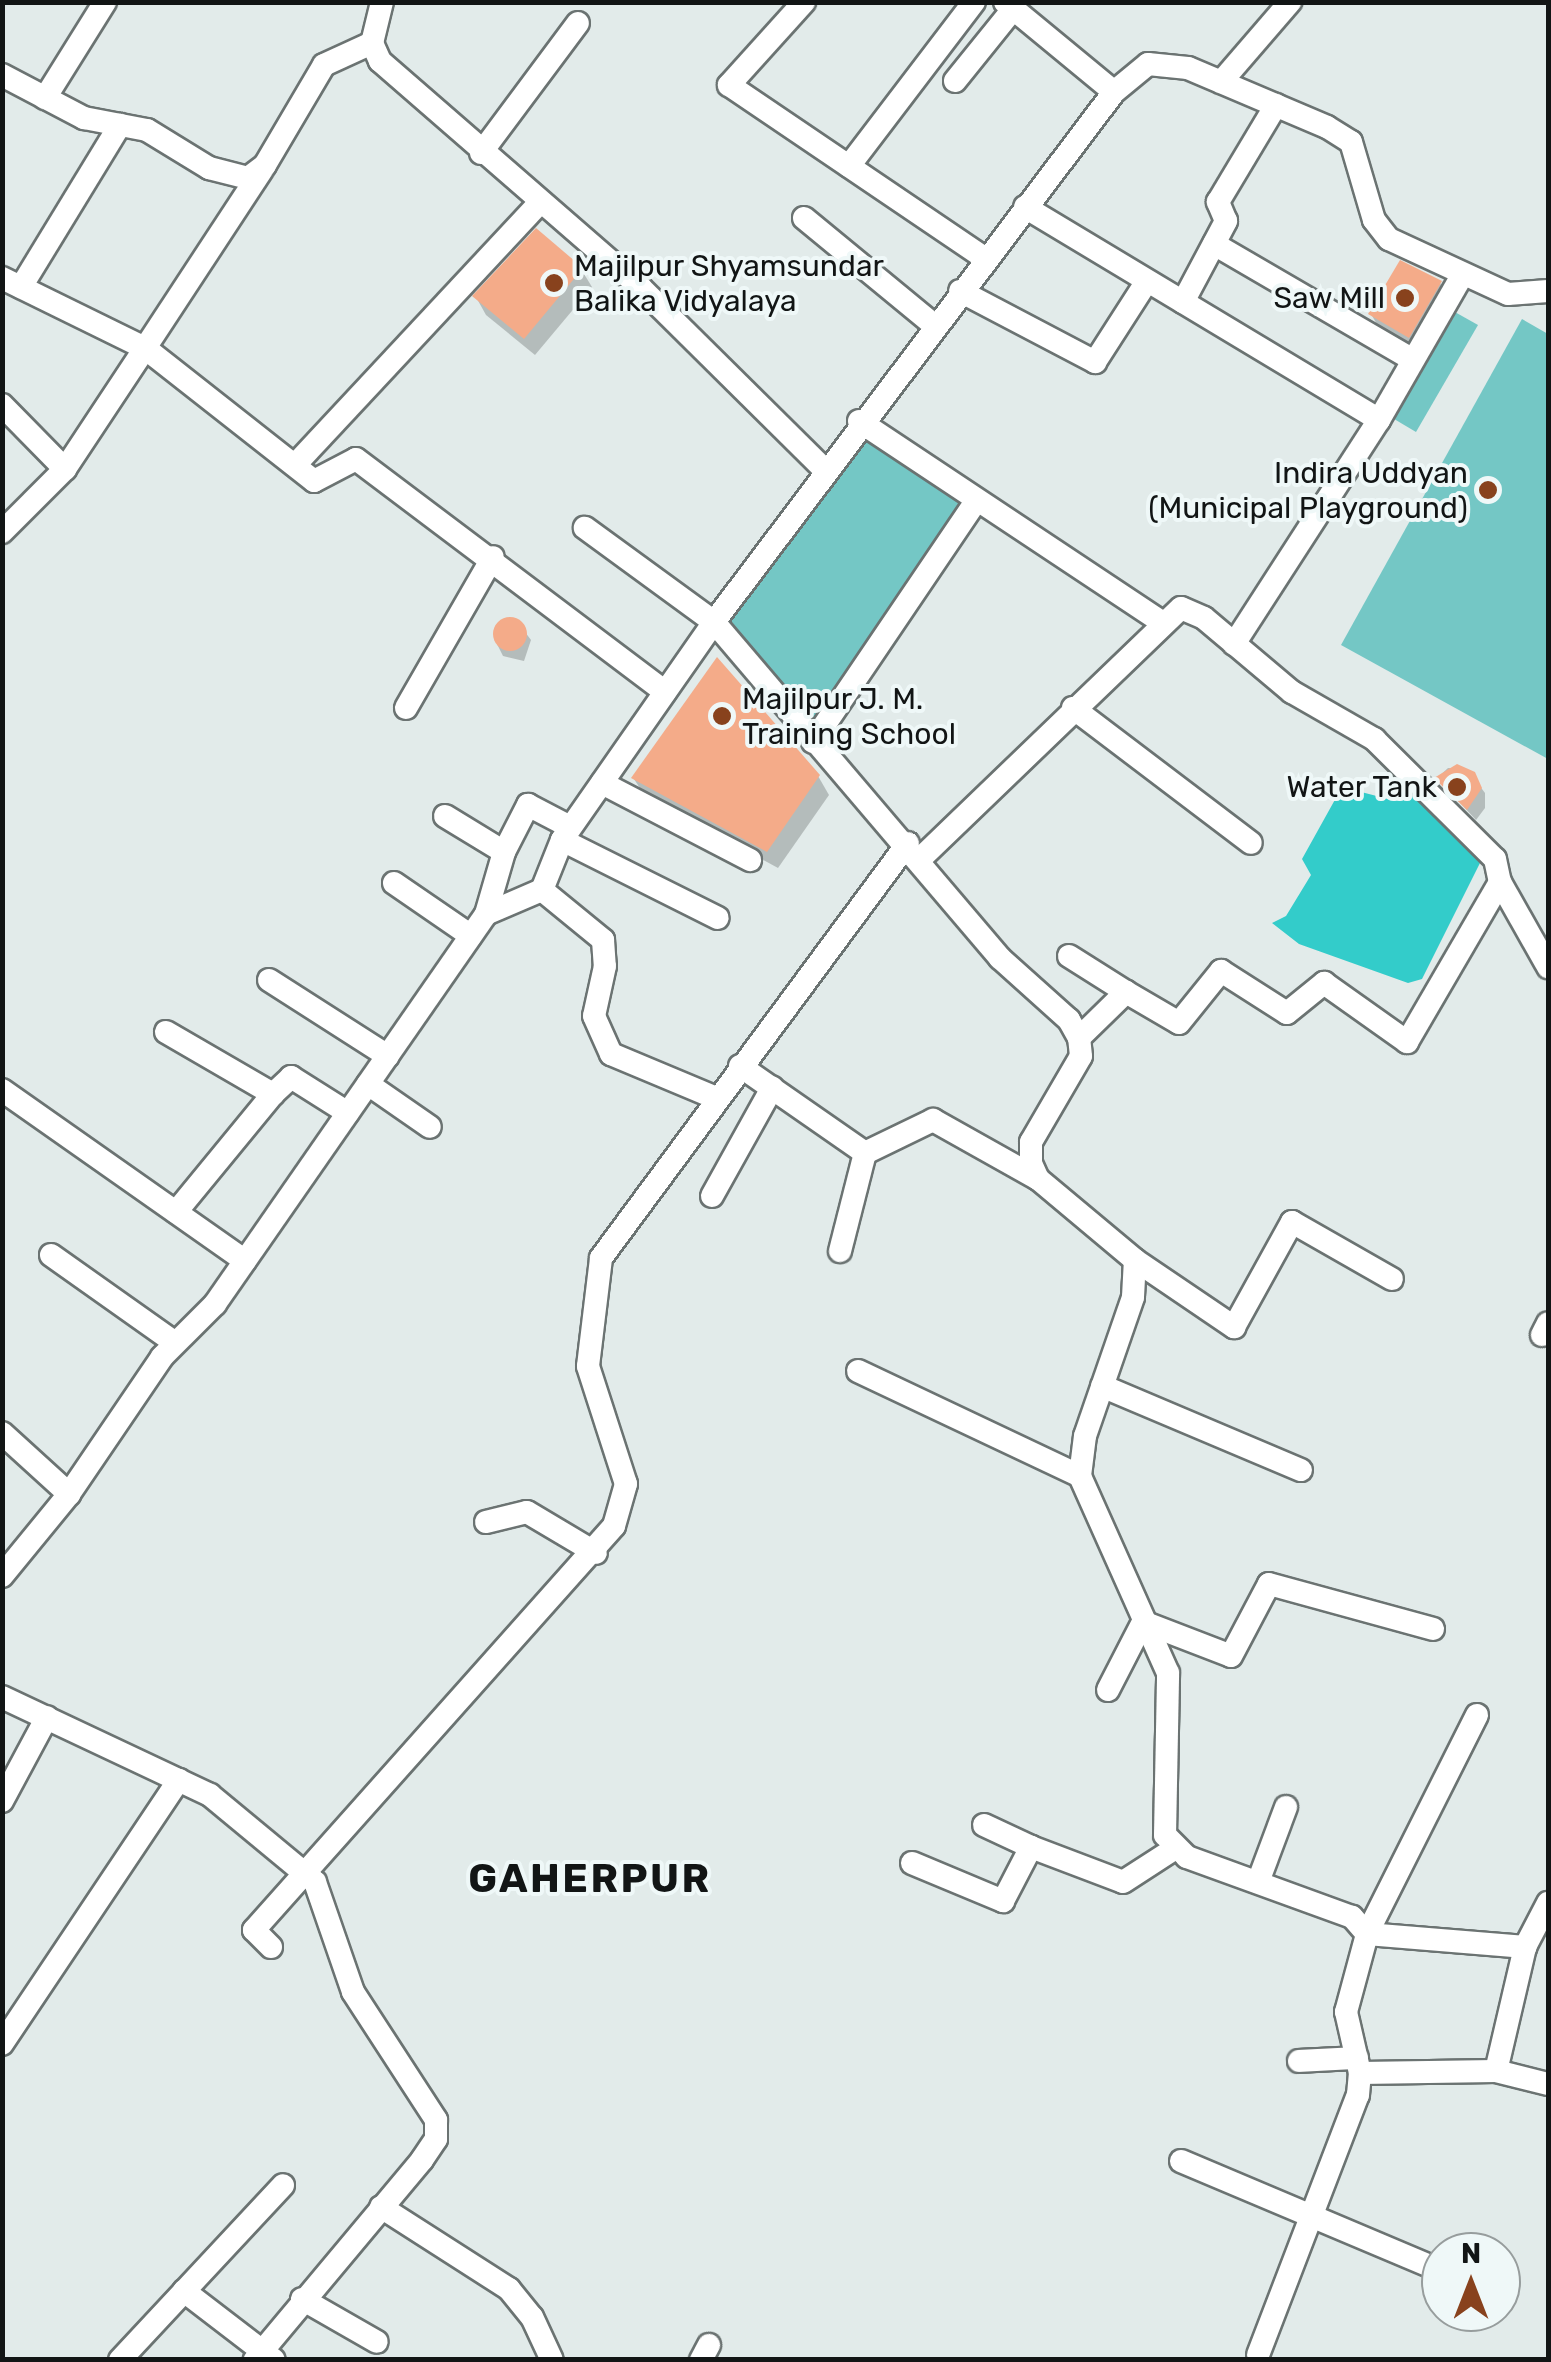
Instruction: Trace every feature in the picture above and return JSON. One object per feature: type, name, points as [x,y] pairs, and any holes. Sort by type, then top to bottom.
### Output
[{"type":"street","points":[[45,98],[105,2]]},
{"type":"street","points":[[372,43],[382,2]]},
{"type":"street","points":[[804,2],[730,85],[985,258]]},
{"type":"street","points":[[848,166],[974,2]]},
{"type":"street","points":[[1222,82],[1290,2]]},
{"type":"street","points":[[956,81],[1009,6],[1114,92]]},
{"type":"street","points":[[481,153],[578,23]]},
{"type":"street","points":[[372,43],[406,87],[665,310],[823,468]]},
{"type":"street","points":[[2,532],[65,469],[265,165],[324,65],[372,43]]},
{"type":"street","points":[[486,914],[542,890],[566,834],[823,468],[1127,75],[1167,61],[1276,105],[1351,142],[1374,220],[1389,239],[1525,298],[1548,292]]},
{"type":"street","points":[[2,75],[84,118],[163,137],[231,178],[248,178],[265,165]]},
{"type":"street","points":[[1183,302],[1226,221],[1218,202],[1276,105]]},
{"type":"street","points":[[120,126],[12,283],[145,348],[314,480],[356,459],[493,557],[665,692]]},
{"type":"street","points":[[294,464],[540,202]]},
{"type":"street","points":[[1025,207],[1379,420]]},
{"type":"street","points":[[804,218],[934,325]]},
{"type":"street","points":[[1214,244],[1414,360]]},
{"type":"street","points":[[1234,644],[1379,420],[1463,274]]},
{"type":"street","points":[[960,291],[1095,362],[1148,281]]},
{"type":"street","points":[[2,405],[65,469]]},
{"type":"street","points":[[860,421],[1161,622]]},
{"type":"street","points":[[813,742],[977,500]]},
{"type":"street","points":[[585,528],[714,622],[813,742],[914,851],[1000,958],[1070,1020],[1079,1038],[1080,1056],[1069,1082],[1031,1142],[1038,1179]]},
{"type":"street","points":[[406,708],[493,557]]},
{"type":"street","points":[[271,1947],[254,1930],[596,1553],[614,1526],[626,1484],[588,1366],[600,1258],[740,1066],[914,851],[1174,611],[1192,610],[1292,692],[1374,739],[1495,859],[1500,882],[1548,967]]},
{"type":"street","points":[[1073,708],[1251,843]]},
{"type":"street","points":[[602,783],[750,860]]},
{"type":"street","points":[[2,1576],[69,1494],[174,1342],[214,1304],[471,936],[486,914],[504,852],[528,806],[566,834],[718,918]]},
{"type":"street","points":[[445,816],[504,852]]},
{"type":"street","points":[[1069,956],[1179,1023],[1221,971],[1287,1013],[1324,983],[1407,1042],[1500,882]]},
{"type":"street","points":[[394,884],[471,936]]},
{"type":"street","points":[[542,890],[603,940],[605,966],[594,1016],[611,1054],[716,1098]]},
{"type":"street","points":[[269,980],[388,1056]]},
{"type":"street","points":[[1079,1038],[1126,992]]},
{"type":"street","points":[[166,1032],[273,1094]]},
{"type":"street","points":[[740,1066],[865,1153]]},
{"type":"street","points":[[176,1212],[290,1077],[348,1113]]},
{"type":"street","points":[[368,1084],[430,1128]]},
{"type":"street","points":[[712,1196],[772,1088]]},
{"type":"street","points":[[2,1090],[245,1261]]},
{"type":"street","points":[[840,1250],[865,1153],[933,1120],[1038,1179],[1135,1260],[1234,1327],[1292,1222],[1392,1279]]},
{"type":"street","points":[[51,1255],[174,1342]]},
{"type":"street","points":[[1135,1260],[1133,1298],[1080,1453],[1080,1476],[1171,1693],[1165,1820],[1174,1849]]},
{"type":"street","points":[[858,1371],[1080,1476]]},
{"type":"street","points":[[1102,1386],[1301,1470]]},
{"type":"street","points":[[2,1433],[69,1494]]},
{"type":"street","points":[[486,1522],[527,1512],[596,1553]]},
{"type":"street","points":[[1143,1622],[1231,1656],[1269,1584],[1433,1629]]},
{"type":"street","points":[[1108,1690],[1143,1622]]},
{"type":"street","points":[[2,1697],[230,1808],[303,1872],[324,1897],[353,1992],[436,2120],[436,2139],[302,2300],[263,2356],[184,2291]]},
{"type":"street","points":[[1258,2355],[1312,2216],[1359,2065],[1346,2012],[1367,1934],[1477,1715]]},
{"type":"street","points":[[2,1801],[47,1718]]},
{"type":"street","points":[[2,2044],[179,1780]]},
{"type":"street","points":[[1258,1882],[1286,1807]]},
{"type":"street","points":[[984,1825],[1032,1848],[1123,1882],[1174,1849]]},
{"type":"street","points":[[912,1863],[1003,1900],[1032,1848]]},
{"type":"street","points":[[1174,1849],[1352,1917],[1367,1934],[1525,1946]]},
{"type":"street","points":[[1496,2071],[1525,1946],[1548,1903]]},
{"type":"street","points":[[1299,2061],[1496,2071],[1548,2084]]},
{"type":"street","points":[[1181,2161],[1421,2262]]},
{"type":"street","points":[[120,2360],[283,2185]]},
{"type":"street","points":[[382,2207],[509,2289],[532,2317],[552,2360]]},
{"type":"street","points":[[302,2300],[377,2342]]},
{"type":"shaded area","points":[[1446,307],[1478,325],[1416,432],[1384,413]]},
{"type":"shaded area","name":"Indira Uddyan (Municipal Playground)","points":[[1522,319],[1548,334],[1548,759],[1341,645]]},
{"type":"shaded area","points":[[859,422],[977,500],[813,742],[714,622]]},
{"type":"shaded area","points":[[1412,785],[1484,855],[1422,979],[1408,983],[1299,944],[1272,923],[1286,916],[1311,875],[1302,859],[1342,787],[1392,800]]},
{"type":"building","name":"Majilpur Shyamsundar Balika Vidyalaya","points":[[536,228],[583,268],[524,339],[472,296]]},
{"type":"building","name":"Saw Mill","points":[[1400,260],[1442,281],[1409,338],[1368,314]]},
{"type":"building","points":[[510,617],[522,622],[527,634],[522,646],[510,651],[498,646],[493,634],[498,622]]},
{"type":"building","name":"Majilpur J. M. Training School","points":[[717,657],[820,775],[767,852],[631,778]]},
{"type":"building","name":"Water Tank","points":[[1457,764],[1475,772],[1482,788],[1467,810],[1434,778]]},
{"type":"place","name":"Majilpur Shyamsundar Balika Vidyalaya","points":[[554,283]]},
{"type":"place","name":"Saw Mill","points":[[1405,298]]},
{"type":"place","name":"Indira Uddyan (Municipal Playground)","points":[[1488,490]]},
{"type":"place","name":"Majilpur J. M. Training School","points":[[722,716]]},
{"type":"place","name":"Water Tank","points":[[1457,787]]},
{"type":"district","name":"GAHERPUR","points":[[590,1879]]}]
